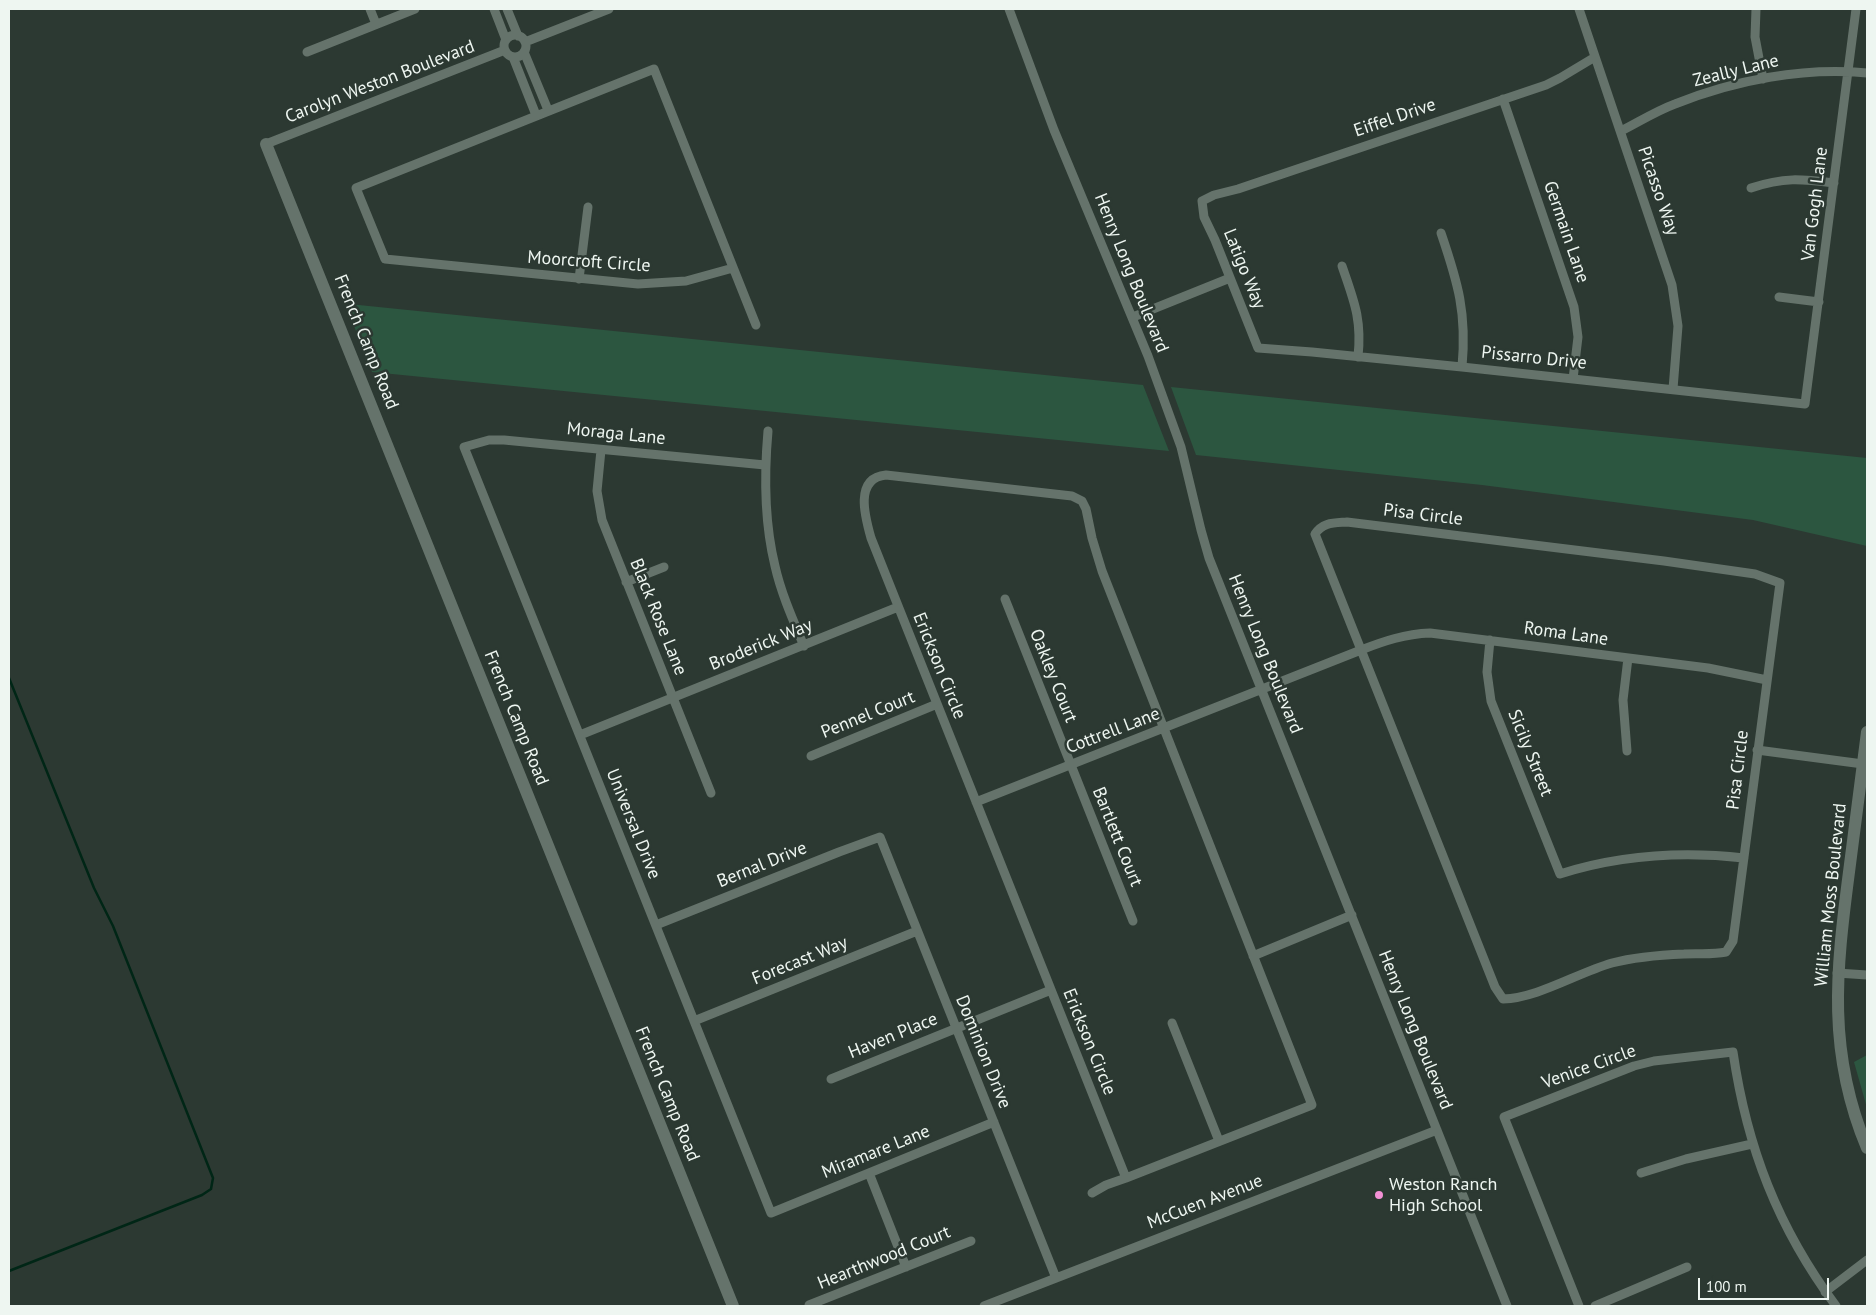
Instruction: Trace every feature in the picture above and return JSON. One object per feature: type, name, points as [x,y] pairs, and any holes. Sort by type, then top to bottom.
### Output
[{"type":"street","points":[[370,9],[376,24]]},
{"type":"street","points":[[307,52],[415,9]]},
{"type":"street","points":[[494,9],[506,40],[505,50],[513,57],[536,115]]},
{"type":"street","points":[[507,9],[518,36],[525,42],[526,48],[519,56],[513,57]]},
{"type":"street","points":[[525,42],[609,9]]},
{"type":"street","name":"Henry Long Boulevard","points":[[1009,9],[1054,130],[1133,316],[1181,447],[1209,558],[1507,1306]]},
{"type":"street","name":"Picasso Way","points":[[1579,9],[1672,285],[1678,326],[1673,388]]},
{"type":"street","points":[[1756,9],[1755,36],[1763,79]]},
{"type":"street","name":"Van Gogh Lane","points":[[1805,404],[1856,9]]},
{"type":"street","points":[[506,40],[511,36],[518,36]]},
{"type":"street","name":"Carolyn Weston Boulevard","points":[[266,144],[505,50]]},
{"type":"street","points":[[524,52],[548,110]]},
{"type":"street","name":"Eiffel Drive","points":[[1202,201],[1214,195],[1553,82],[1595,57]]},
{"type":"street","name":"Moorcroft Circle","points":[[654,69],[733,268],[710,276],[662,284],[638,284],[385,259],[356,188],[548,110],[654,69]]},
{"type":"street","name":"Zeally Lane","points":[[1620,132],[1674,104],[1734,85],[1804,73],[1848,71],[1867,73]]},
{"type":"street","name":"Germain Lane","points":[[1503,99],[1574,307],[1578,336],[1573,379]]},
{"type":"street","name":"French Camp Road","points":[[266,144],[733,1306]]},
{"type":"street","points":[[1751,188],[1785,179],[1834,183]]},
{"type":"street","name":"Latigo Way","points":[[1202,201],[1204,217],[1258,348]]},
{"type":"street","points":[[579,279],[588,207]]},
{"type":"street","points":[[1441,232],[1462,302],[1464,343],[1462,367]]},
{"type":"street","points":[[1342,266],[1357,310],[1359,323],[1358,357]]},
{"type":"street","points":[[733,268],[756,324]]},
{"type":"street","points":[[1133,316],[1230,278]]},
{"type":"street","points":[[1779,297],[1819,302]]},
{"type":"street","name":"Pissarro Drive","points":[[1258,348],[1673,388],[1805,404]]},
{"type":"street","points":[[768,431],[765,465],[767,518],[775,567],[782,591],[804,646]]},
{"type":"street","name":"Moraga Lane","points":[[464,447],[490,440],[504,440],[765,465]]},
{"type":"street","name":"Universal Drive","points":[[464,447],[771,1212]]},
{"type":"street","name":"Black Rose Lane","points":[[601,450],[597,485],[598,505],[602,520],[711,793]]},
{"type":"street","name":"Erickson Circle","points":[[886,475],[1072,496],[1082,501],[1086,508],[1099,564],[1312,1105],[1126,1178],[898,607],[866,522],[864,506],[867,485],[878,476],[886,475]]},
{"type":"street","name":"Pisa Circle","points":[[1332,523],[1362,523],[1664,561],[1755,574],[1780,582],[1733,941],[1726,952],[1712,955],[1663,955],[1612,963],[1518,999],[1503,1000],[1495,987],[1361,650],[1314,534],[1319,527],[1332,523]]},
{"type":"street","points":[[626,582],[664,567]]},
{"type":"street","name":"Oakley Court","points":[[1005,599],[1071,764]]},
{"type":"street","name":"Broderick Way","points":[[580,736],[898,607]]},
{"type":"street","name":"Roma Lane","points":[[1361,650],[1390,639],[1417,633],[1430,633],[1708,668],[1767,680]]},
{"type":"street","name":"Sicily Street","points":[[1490,640],[1487,672],[1491,701],[1560,874],[1599,863],[1659,855],[1688,854],[1744,858]]},
{"type":"street","points":[[1261,688],[1361,650]]},
{"type":"street","points":[[1627,751],[1623,700],[1628,658]]},
{"type":"street","name":"Cottrell Lane","points":[[976,802],[1261,688]]},
{"type":"street","name":"Pennel Court","points":[[811,756],[937,704]]},
{"type":"street","name":"William Moss Boulevard","points":[[1867,732],[1838,973],[1837,1004],[1842,1058],[1853,1110],[1867,1148]]},
{"type":"street","points":[[1757,750],[1863,764]]},
{"type":"street","name":"Bartlett Court","points":[[1071,764],[1133,921]]},
{"type":"street","name":"Bernal Drive","points":[[656,925],[880,837]]},
{"type":"street","name":"Dominion Drive","points":[[880,837],[1056,1278]]},
{"type":"street","points":[[1253,956],[1352,916]]},
{"type":"street","name":"Forecast Way","points":[[694,1021],[917,931]]},
{"type":"street","points":[[1838,973],[1867,975]]},
{"type":"street","name":"Haven Place","points":[[831,1079],[1051,990]]},
{"type":"street","points":[[1172,1023],[1219,1141]]},
{"type":"street","name":"Venice Circle","points":[[1579,1306],[1504,1117],[1634,1066],[1654,1061],[1733,1052],[1742,1107],[1766,1184],[1793,1240],[1825,1292],[1836,1306]]},
{"type":"street","name":"Miramare Lane","points":[[771,1212],[994,1122]]},
{"type":"street","name":"McCuen Avenue","points":[[984,1306],[1437,1130]]},
{"type":"street","points":[[1641,1173],[1686,1159],[1752,1144]]},
{"type":"street","points":[[869,1173],[906,1267]]},
{"type":"street","points":[[1092,1193],[1106,1185],[1126,1178]]},
{"type":"street","name":"Hearthwood Court","points":[[809,1305],[971,1241]]},
{"type":"street","points":[[1825,1292],[1867,1260]]},
{"type":"street","points":[[1594,1306],[1687,1267]]},
{"type":"green space","points":[[349,304],[1143,385],[1169,451],[372,372],[354,326]]},
{"type":"green space","points":[[1171,387],[1867,458],[1867,546],[1753,520],[1482,485],[1196,455]]},
{"type":"green space","points":[[1867,1055],[1867,1108],[1854,1062]]},
{"type":"waterway","points":[[9,678],[94,888],[113,926],[213,1178],[211,1189],[202,1195],[9,1271]]},
{"type":"place","name":"Weston Ranch High School","points":[[1379,1195]]}]
